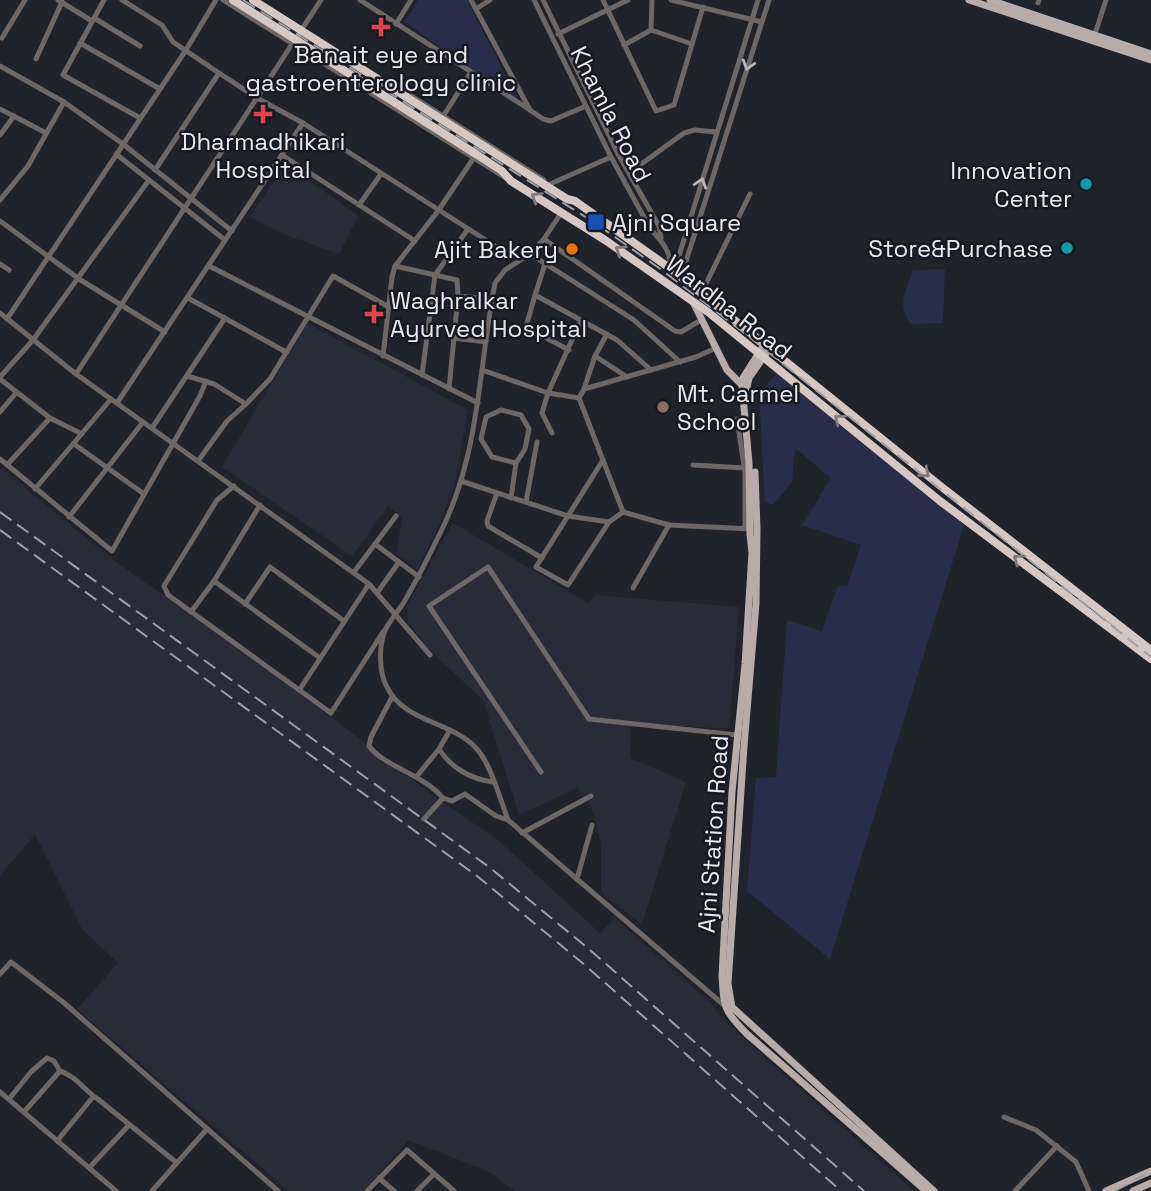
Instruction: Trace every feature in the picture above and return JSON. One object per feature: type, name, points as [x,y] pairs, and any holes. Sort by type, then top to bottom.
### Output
[{"type":"highway","points":[[233,0],[502,171],[511,181]]},
{"type":"highway","points":[[253,0],[561,195],[575,201]]},
{"type":"highway","name":"Wardha Road","points":[[511,181],[693,300],[764,351],[1151,650]]},
{"type":"highway","name":"Wardha Road","points":[[575,201],[701,294],[940,501],[1151,659]]},
{"type":"main road","points":[[969,0],[1151,54]]},
{"type":"main road","points":[[990,0],[1151,60]]},
{"type":"main road","points":[[693,300],[727,370],[743,391]]},
{"type":"main road","points":[[743,391],[764,351]]},
{"type":"main road","points":[[743,391],[743,378],[764,351]]},
{"type":"main road","name":"Ajni Station Road","points":[[728,1006],[723,976],[750,600],[755,469],[743,391]]},
{"type":"main road","points":[[728,1006],[727,1014],[747,1034],[934,1191]]},
{"type":"main road","points":[[877,1142],[926,1191]]},
{"type":"main road","points":[[1106,1191],[1151,1171]]},
{"type":"main road","points":[[1133,1191],[1151,1183]]},
{"type":"street","points":[[2,38],[25,0]]},
{"type":"street","points":[[103,0],[63,75],[140,118]]},
{"type":"street","points":[[122,0],[162,25],[173,42],[219,73],[303,123],[506,253]]},
{"type":"street","points":[[7,319],[186,50],[216,0]]},
{"type":"street","name":"Wardha Road","points":[[223,0],[511,181]]},
{"type":"street","name":"Wardha Road","points":[[260,0],[575,201]]},
{"type":"street","points":[[76,374],[321,0]]},
{"type":"street","points":[[360,0],[543,119],[551,121],[586,106]]},
{"type":"street","points":[[369,6],[373,0]]},
{"type":"street","points":[[396,24],[411,0]]},
{"type":"street","points":[[471,0],[530,110]]},
{"type":"street","points":[[476,9],[490,0]]},
{"type":"street","name":"Khamla Road","points":[[534,0],[611,157],[651,230],[661,240]]},
{"type":"street","name":"Khamla Road","points":[[543,0],[618,153],[659,226],[661,240],[675,273]]},
{"type":"street","points":[[603,0],[656,111],[674,105],[703,7]]},
{"type":"street","points":[[608,9],[610,0]]},
{"type":"street","points":[[552,37],[628,0]]},
{"type":"street","points":[[651,30],[652,0]]},
{"type":"street","points":[[671,0],[762,22]]},
{"type":"street","points":[[675,273],[758,0]]},
{"type":"street","points":[[675,273],[688,257],[769,0]]},
{"type":"street","points":[[1093,38],[1106,0]]},
{"type":"street","points":[[36,59],[60,1],[140,46]]},
{"type":"street","points":[[624,46],[651,30],[692,44]]},
{"type":"street","points":[[80,43],[160,89]]},
{"type":"street","points":[[0,66],[64,102],[232,231]]},
{"type":"street","points":[[444,116],[471,72]]},
{"type":"street","points":[[155,170],[219,73]]},
{"type":"street","points":[[0,200],[28,166],[64,102]]},
{"type":"street","points":[[0,109],[46,133]]},
{"type":"street","points":[[0,135],[14,116]]},
{"type":"street","points":[[117,403],[303,123]]},
{"type":"street","points":[[629,173],[684,133],[695,130],[716,132]]},
{"type":"street","points":[[117,153],[225,240]]},
{"type":"street","points":[[550,184],[618,153]]},
{"type":"street","points":[[282,155],[415,241]]},
{"type":"street","points":[[383,356],[395,267],[473,159]]},
{"type":"street","points":[[359,205],[381,173]]},
{"type":"street","points":[[82,434],[50,418],[0,378],[79,279],[149,180]]},
{"type":"street","points":[[701,294],[750,194]]},
{"type":"street","points":[[233,486],[217,500],[164,586],[168,595],[331,713],[397,615],[419,577],[461,481],[478,403],[495,283],[505,270],[530,254],[544,239],[561,213]]},
{"type":"street","points":[[0,220],[79,279],[165,332]]},
{"type":"street","points":[[422,375],[435,275],[468,229]]},
{"type":"street","points":[[544,239],[675,331],[681,332],[701,320]]},
{"type":"street","points":[[530,254],[635,320],[680,362]]},
{"type":"street","points":[[679,254],[688,257]]},
{"type":"street","points":[[0,264],[9,270]]},
{"type":"street","points":[[545,264],[526,327],[569,350]]},
{"type":"street","points":[[209,266],[478,403]]},
{"type":"street","points":[[395,267],[457,280],[458,296],[449,389]]},
{"type":"street","points":[[198,461],[227,421],[270,379],[333,276],[388,307]]},
{"type":"street","points":[[535,295],[617,340],[651,370]]},
{"type":"street","points":[[458,296],[492,299]]},
{"type":"street","points":[[188,298],[286,352]]},
{"type":"street","points":[[0,313],[76,374],[354,572],[369,584],[430,655]]},
{"type":"street","points":[[152,428],[225,318]]},
{"type":"street","points":[[552,433],[542,413],[548,393],[581,320]]},
{"type":"street","points":[[579,398],[595,356],[607,334]]},
{"type":"street","points":[[453,338],[486,342]]},
{"type":"street","points":[[584,389],[680,362],[716,348]]},
{"type":"street","points":[[595,356],[627,377]]},
{"type":"street","points":[[482,370],[548,393],[579,398]]},
{"type":"street","points":[[187,376],[206,381],[247,404]]},
{"type":"street","points":[[0,459],[112,551],[206,381]]},
{"type":"street","points":[[0,412],[16,393]]},
{"type":"street","points":[[579,398],[624,512]]},
{"type":"street","points":[[35,489],[111,399]]},
{"type":"street","points":[[511,498],[516,463],[525,449],[529,429],[521,415],[501,410],[486,417],[481,439],[492,457],[516,463]]},
{"type":"street","points":[[7,465],[50,418]]},
{"type":"street","points":[[603,460],[536,567],[568,585],[609,522],[624,512],[669,525],[751,529],[737,419]]},
{"type":"street","points":[[69,517],[143,422]]},
{"type":"street","points":[[474,423],[484,425]]},
{"type":"street","points":[[526,502],[537,443]]},
{"type":"street","points":[[74,444],[144,494]]},
{"type":"street","points":[[693,465],[744,468]]},
{"type":"street","points":[[461,481],[568,516],[609,522]]},
{"type":"street","points":[[497,493],[487,521],[488,526],[542,558]]},
{"type":"street","points":[[191,612],[214,582],[260,505]]},
{"type":"street","points":[[354,572],[396,516]]},
{"type":"street","points":[[633,588],[669,525]]},
{"type":"street","points":[[375,544],[419,577]]},
{"type":"street","points":[[377,593],[399,562]]},
{"type":"street","points":[[541,772],[429,606],[488,566],[589,719],[740,732]]},
{"type":"street","points":[[245,604],[270,567],[344,621]]},
{"type":"street","points":[[214,582],[320,658]]},
{"type":"street","points":[[300,689],[369,584]]},
{"type":"street","points":[[384,632],[381,660],[385,684],[395,701],[423,720],[450,730],[476,748],[494,782],[508,820]]},
{"type":"street","points":[[392,696],[369,746],[379,755],[433,786],[443,798],[452,801],[464,794],[496,816],[508,820],[559,866],[728,1006]]},
{"type":"street","points":[[417,776],[439,749],[450,730]]},
{"type":"street","points":[[439,749],[446,760],[474,779],[494,782]]},
{"type":"street","points":[[522,833],[591,796]]},
{"type":"street","points":[[424,819],[443,798]]},
{"type":"street","points":[[577,879],[592,825]]},
{"type":"street","points":[[0,974],[11,962],[63,1002],[278,1191]]},
{"type":"street","points":[[9,1099],[31,1072],[47,1058],[177,1163]]},
{"type":"street","points":[[24,1112],[60,1071]]},
{"type":"street","points":[[0,1092],[116,1191]]},
{"type":"street","points":[[57,1141],[93,1097]]},
{"type":"street","points":[[1004,1117],[1036,1130],[1076,1162],[1089,1191]]},
{"type":"street","points":[[89,1168],[129,1125]]},
{"type":"street","points":[[152,1191],[207,1129]]},
{"type":"street","points":[[1015,1191],[1056,1146]]},
{"type":"street","points":[[367,1191],[407,1150],[454,1191]]},
{"type":"street","points":[[417,1191],[434,1174]]},
{"type":"street","points":[[379,1178],[394,1191]]},
{"type":"shaded area","points":[[418,0],[467,0],[520,104],[405,22]]},
{"type":"shaded area","points":[[286,163],[358,216],[339,254],[286,235],[250,217]]},
{"type":"shaded area","points":[[945,269],[943,323],[911,324],[903,304],[913,270]]},
{"type":"shaded area","points":[[307,323],[468,410],[454,487],[418,569],[396,554],[402,518],[388,506],[352,556],[222,467]]},
{"type":"shaded area","points":[[777,373],[964,525],[830,959],[747,891],[756,778],[776,777],[787,620],[822,631],[838,585],[847,586],[861,545],[802,525],[831,478],[795,448],[792,482],[773,505],[765,502],[759,394]]},
{"type":"shaded area","points":[[0,467],[112,559],[294,688],[435,797],[497,839],[600,933],[615,918],[711,1003],[720,1017],[914,1191],[514,1191],[492,1173],[409,1140],[363,1191],[289,1191],[77,1009],[118,963],[82,929],[35,834],[0,876]]},
{"type":"shaded area","points":[[453,523],[588,603],[595,595],[739,607],[729,729],[631,723],[630,758],[686,782],[642,924],[601,893],[601,844],[591,806],[577,788],[519,815],[483,700],[428,649],[408,622],[406,607]]},
{"type":"railway","points":[[243,0],[595,223],[659,268],[1151,657]]},
{"type":"railway","points":[[0,512],[489,867],[589,949],[864,1191]]},
{"type":"railway","points":[[0,530],[477,876],[586,966],[841,1191]]},
{"type":"railway","points":[[1115,1191],[1151,1171]]},
{"type":"place","name":"Banait eye and gastroenterology clinic","points":[[381,27]]},
{"type":"place","name":"Dharmadhikari Hospital","points":[[263,114]]},
{"type":"place","name":"Innovation Center","points":[[1086,184]]},
{"type":"place","name":"Ajni Square","points":[[596,222]]},
{"type":"place","name":"Store&Purchase","points":[[1067,248]]},
{"type":"place","name":"Ajit Bakery","points":[[572,249]]},
{"type":"place","name":"Waghralkar Ayurved Hospital","points":[[374,314]]},
{"type":"place","name":"Mt. Carmel School","points":[[663,407]]}]
